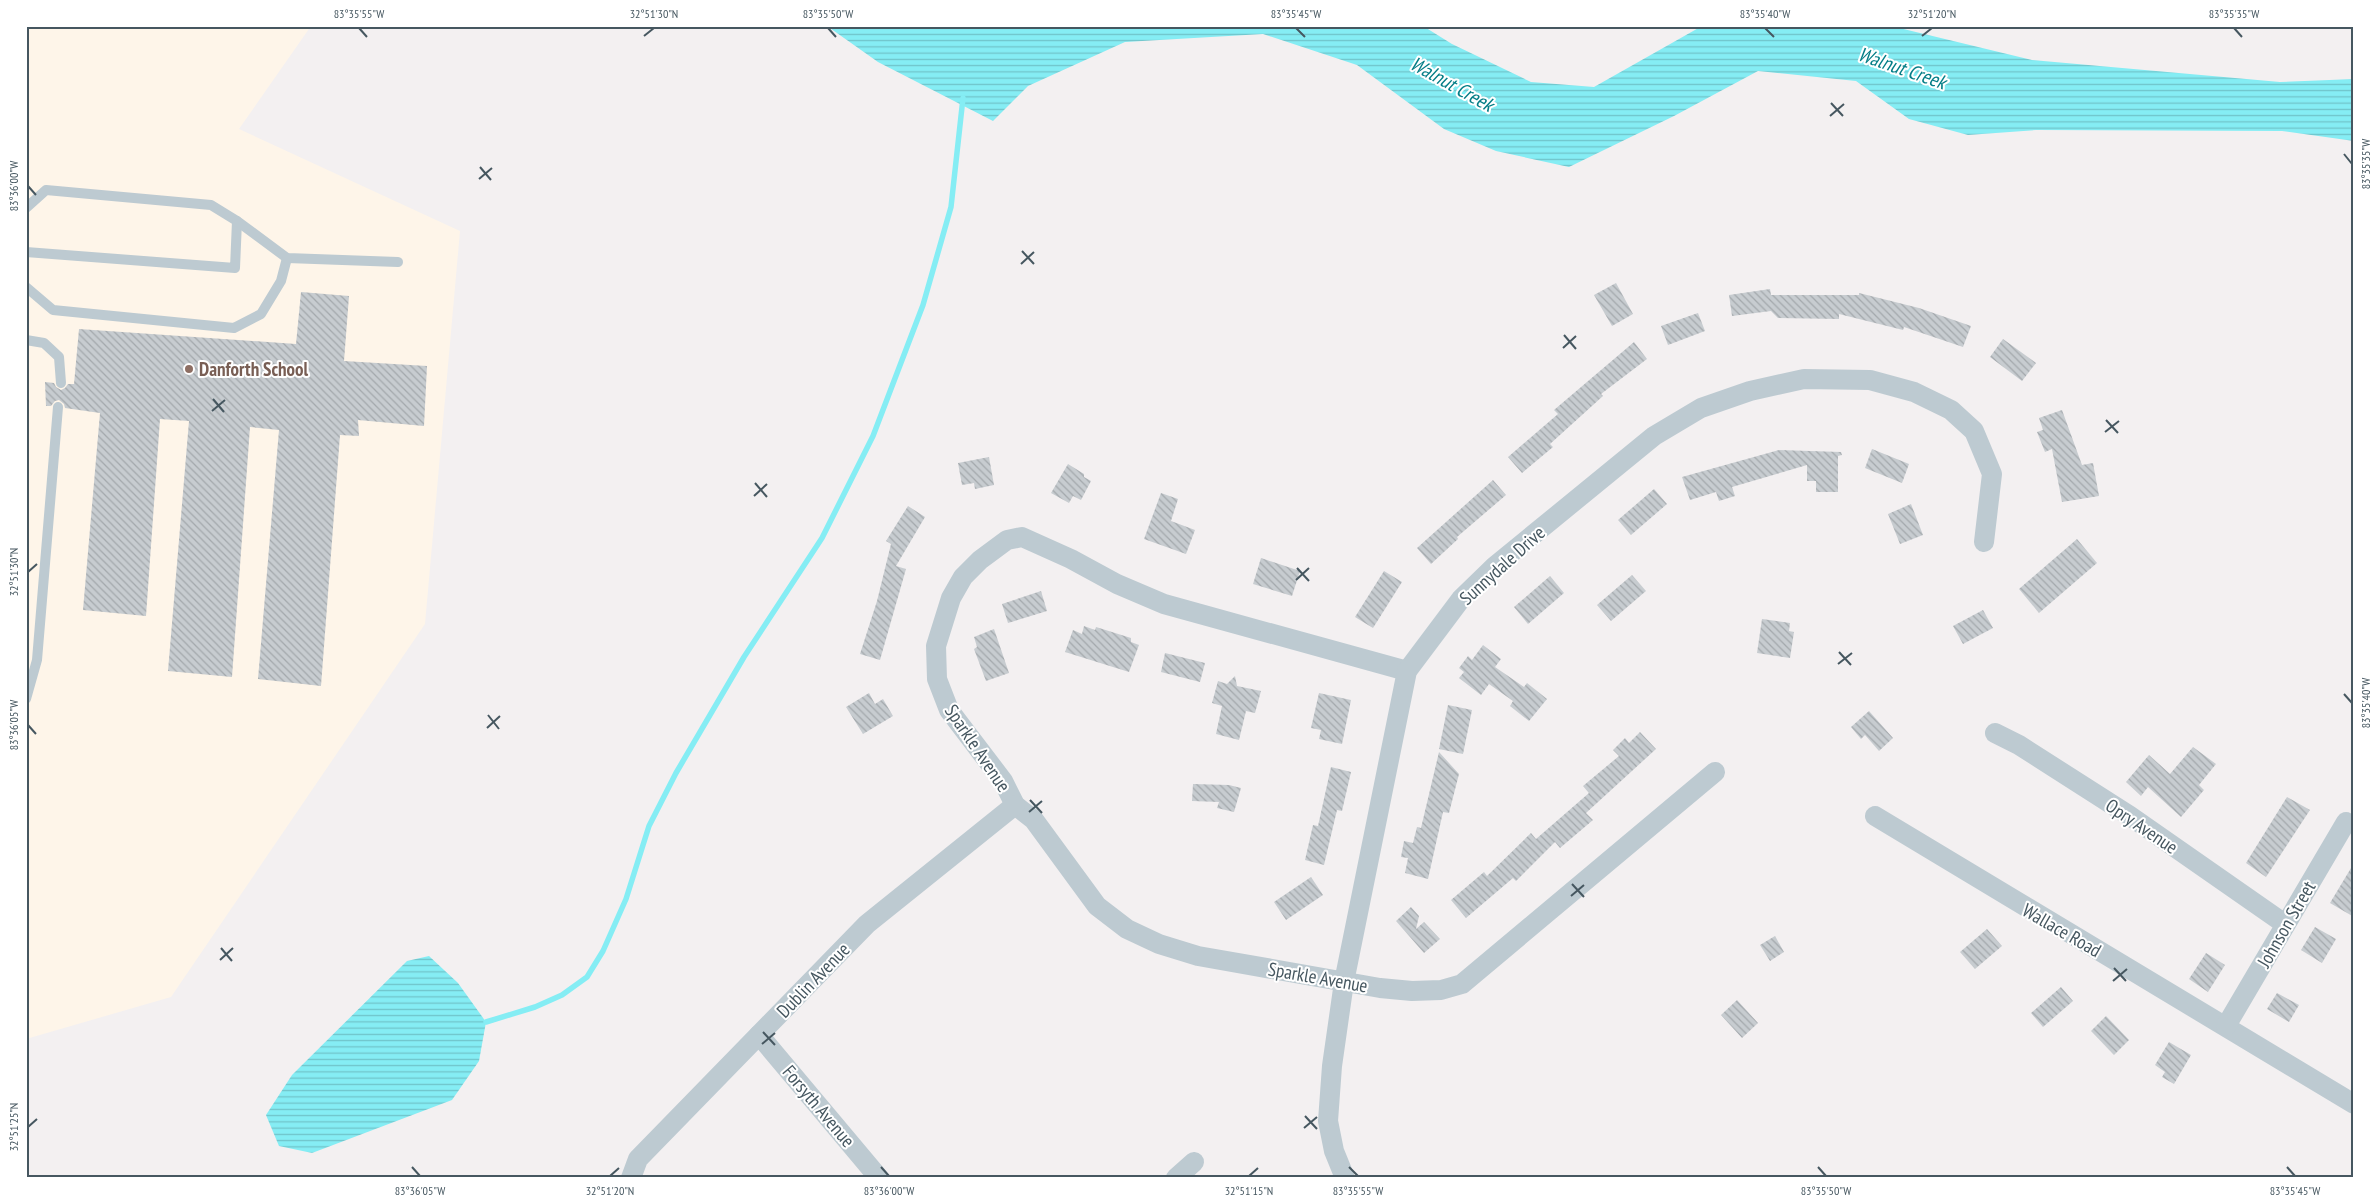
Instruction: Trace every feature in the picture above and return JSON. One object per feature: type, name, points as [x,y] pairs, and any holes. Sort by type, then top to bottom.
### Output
[{"type":"street","name":"Sunnydale Drive","points":[[1345,1178],[1334,1151],[1328,1121],[1332,1066],[1344,982],[1407,671],[1461,599],[1495,566],[1654,436],[1701,408],[1759,389],[1804,379],[1870,380],[1914,392],[1951,410],[1974,431],[1992,474],[1984,542]]},
{"type":"street","name":"Sparkle Avenue","points":[[1407,671],[1164,604],[1117,584],[1071,559],[1022,537],[1007,540],[980,560],[963,577],[951,598],[936,646],[937,679],[949,710],[1003,781],[1015,805],[1034,820],[1097,906],[1126,929],[1159,944],[1198,956],[1344,982],[1412,991],[1442,990],[1462,984],[1715,772]]},
{"type":"street","name":"Opry Avenue","points":[[1995,733],[2019,745],[2130,816],[2284,924]]},
{"type":"street","name":"Dublin Avenue","points":[[630,1176],[638,1159],[867,924],[1015,805]]},
{"type":"street","name":"Wallace Road","points":[[1875,816],[2023,908],[2226,1026],[2354,1104]]},
{"type":"street","name":"Johnson Street","points":[[2226,1026],[2284,924],[2346,822]]},
{"type":"street","name":"Forsyth Avenue","points":[[758,1035],[879,1178]]},
{"type":"street","points":[[1176,1178],[1194,1162]]},
{"type":"lane","points":[[26,208],[46,190],[211,205],[237,221],[287,258],[398,262]]},
{"type":"lane","points":[[26,252],[236,268],[237,221]]},
{"type":"lane","points":[[26,287],[54,310],[234,328],[262,314],[281,281],[287,258]]},
{"type":"lane","points":[[26,340],[44,344],[59,358],[61,383]]},
{"type":"lane","points":[[26,699],[37,660],[58,407]]},
{"type":"shaded area","points":[[26,26],[311,26],[239,129],[460,231],[425,624],[171,997],[26,1039]]},
{"type":"water","name":"Walnut Creek","points":[[827,26],[1423,26],[1452,44],[1531,82],[1594,87],[1702,26],[1891,26],[2032,60],[2280,82],[2354,79],[2354,141],[2282,131],[2036,130],[1968,135],[1909,119],[1856,81],[1758,71],[1674,116],[1569,167],[1496,151],[1444,129],[1357,65],[1263,34],[1125,42],[1028,86],[993,121],[878,62]]},
{"type":"water","points":[[429,956],[458,983],[486,1022],[479,1061],[452,1100],[312,1153],[279,1146],[266,1115],[292,1075],[407,961]]},
{"type":"building","points":[[1616,283],[1633,314],[1612,326],[1594,295]]},
{"type":"building","points":[[1770,289],[1771,295],[1859,295],[1859,293],[1919,308],[1971,326],[1963,347],[1904,327],[1903,330],[1839,314],[1839,319],[1778,318],[1771,311],[1732,316],[1729,295]]},
{"type":"building","points":[[301,292],[349,296],[344,361],[427,366],[424,426],[358,420],[359,436],[340,435],[321,686],[258,679],[279,430],[250,427],[232,677],[168,671],[189,421],[160,419],[146,616],[83,610],[100,413],[65,408],[64,404],[59,400],[55,401],[51,406],[46,406],[45,382],[54,383],[61,390],[68,384],[74,384],[79,329],[296,344]]},
{"type":"building","points":[[1698,313],[1705,331],[1668,345],[1661,326]]},
{"type":"building","points":[[2003,339],[2036,363],[2022,381],[1990,357]]},
{"type":"building","points":[[1634,342],[1647,359],[1601,394],[1603,396],[1550,444],[1553,447],[1522,473],[1508,457],[1558,414],[1554,410]]},
{"type":"building","points":[[2062,410],[2082,465],[2093,463],[2099,496],[2062,502],[2052,449],[2045,452],[2037,432],[2043,430],[2039,418]]},
{"type":"building","points":[[1872,449],[1909,464],[1902,483],[1865,468]]},
{"type":"building","points":[[1779,450],[1841,452],[1842,455],[1838,456],[1838,492],[1816,492],[1816,481],[1807,481],[1807,465],[1732,487],[1735,496],[1719,501],[1716,492],[1690,500],[1682,477]]},
{"type":"building","points":[[989,457],[994,485],[975,489],[974,483],[962,485],[958,463]]},
{"type":"building","points":[[1068,464],[1091,481],[1081,500],[1073,496],[1069,503],[1051,493]]},
{"type":"building","points":[[1493,480],[1506,495],[1457,537],[1458,539],[1431,564],[1417,548]]},
{"type":"building","points":[[1654,489],[1667,504],[1631,535],[1618,520]]},
{"type":"building","points":[[1161,493],[1178,499],[1171,521],[1195,530],[1186,554],[1144,539]]},
{"type":"building","points":[[1911,504],[1923,535],[1900,544],[1888,514]]},
{"type":"building","points":[[908,506],[925,517],[896,566],[906,569],[880,660],[860,654],[877,601],[891,544],[886,541]]},
{"type":"building","points":[[2077,539],[2097,563],[2039,613],[2019,589]]},
{"type":"building","points":[[1261,558],[1300,571],[1292,596],[1253,584]]},
{"type":"building","points":[[1384,571],[1402,582],[1373,628],[1355,617]]},
{"type":"building","points":[[1632,575],[1646,591],[1611,621],[1597,605]]},
{"type":"building","points":[[1550,576],[1564,593],[1528,624],[1514,607]]},
{"type":"building","points":[[1041,591],[1047,611],[1008,623],[1002,604]]},
{"type":"building","points":[[1983,610],[1993,628],[1963,644],[1953,626]]},
{"type":"building","points":[[1762,619],[1790,623],[1789,631],[1794,632],[1790,658],[1757,653]]},
{"type":"building","points":[[1084,626],[1095,630],[1096,627],[1131,638],[1131,642],[1139,645],[1129,672],[1065,652],[1073,630],[1082,634]]},
{"type":"building","points":[[994,629],[1009,673],[986,681],[974,649],[977,647],[974,637]]},
{"type":"building","points":[[1483,645],[1501,659],[1495,667],[1524,687],[1527,683],[1547,699],[1529,721],[1510,706],[1513,701],[1489,684],[1481,695],[1459,678],[1464,672],[1459,668],[1468,656],[1472,660]]},
{"type":"building","points":[[1165,653],[1205,663],[1200,682],[1161,672]]},
{"type":"building","points":[[1235,676],[1237,686],[1261,691],[1255,713],[1246,711],[1239,740],[1216,734],[1222,706],[1212,703],[1218,681],[1227,684]]},
{"type":"building","points":[[869,693],[875,704],[883,699],[893,716],[863,734],[846,707]]},
{"type":"building","points":[[1319,693],[1351,700],[1342,744],[1319,739],[1321,730],[1311,728]]},
{"type":"building","points":[[1448,705],[1472,710],[1463,754],[1439,749]]},
{"type":"building","points":[[1869,711],[1893,738],[1879,751],[1865,735],[1861,739],[1851,727]]},
{"type":"building","points":[[1640,732],[1656,749],[1586,813],[1593,820],[1560,848],[1555,842],[1516,881],[1513,878],[1466,918],[1451,900],[1484,872],[1487,876],[1531,833],[1536,839],[1589,793],[1583,786],[1619,756],[1613,750],[1625,738],[1629,743]]},
{"type":"building","points":[[2193,747],[2216,764],[2199,785],[2204,790],[2181,817],[2148,787],[2141,796],[2126,782],[2149,755],[2170,774]]},
{"type":"building","points":[[1439,752],[1459,774],[1449,813],[1443,812],[1428,879],[1405,873],[1408,858],[1401,857],[1404,841],[1413,843],[1417,827],[1421,828]]},
{"type":"building","points":[[1331,767],[1351,772],[1342,811],[1337,810],[1324,865],[1305,860],[1313,825],[1318,826]]},
{"type":"building","points":[[1193,784],[1229,785],[1241,788],[1234,812],[1217,808],[1219,802],[1192,801]]},
{"type":"building","points":[[2287,797],[2310,810],[2266,877],[2246,863]]},
{"type":"building","points":[[2354,863],[2354,917],[2330,903]]},
{"type":"building","points":[[1311,877],[1323,895],[1286,920],[1274,902]]},
{"type":"building","points":[[1411,907],[1419,916],[1416,929],[1424,922],[1440,939],[1424,953],[1396,921]]},
{"type":"building","points":[[2315,927],[2336,939],[2322,963],[2301,950]]},
{"type":"building","points":[[1987,929],[2002,946],[1975,969],[1960,952]]},
{"type":"building","points":[[1775,936],[1784,952],[1770,961],[1760,945]]},
{"type":"building","points":[[2206,953],[2225,965],[2208,992],[2189,979]]},
{"type":"building","points":[[2061,987],[2073,1001],[2043,1027],[2031,1013]]},
{"type":"building","points":[[2277,993],[2299,1005],[2289,1022],[2267,1009]]},
{"type":"building","points":[[1737,1000],[1758,1023],[1742,1038],[1721,1015]]},
{"type":"building","points":[[2106,1016],[2129,1040],[2114,1055],[2091,1031]]},
{"type":"building","points":[[2169,1042],[2191,1055],[2174,1084],[2162,1077],[2165,1072],[2155,1065]]},
{"type":"waterway","points":[[486,1022],[535,1007],[562,995],[587,977],[603,951],[626,899],[649,826],[676,773],[744,657],[822,538],[873,436],[923,305],[951,207],[963,98]]},
{"type":"place","name":"Danforth School","points":[[189,369]]}]
